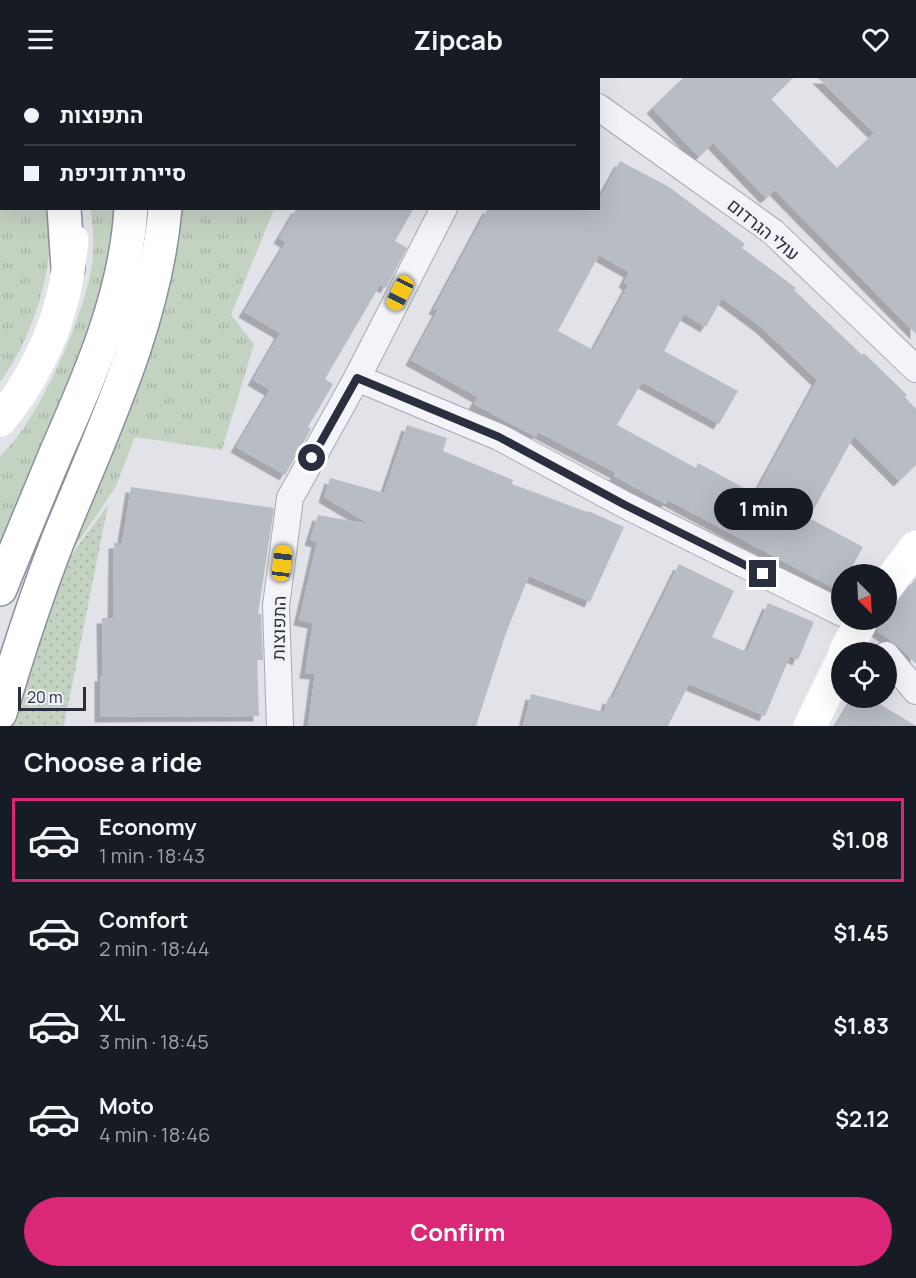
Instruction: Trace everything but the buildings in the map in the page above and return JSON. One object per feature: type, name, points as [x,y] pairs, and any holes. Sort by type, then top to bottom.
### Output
[{"type":"main road","points":[[64,210],[68,268]]},
{"type":"main road","points":[[0,420],[24,386],[54,326],[63,296],[74,230],[75,210]]},
{"type":"main road","points":[[0,589],[103,339],[123,272],[132,210]]},
{"type":"main road","points":[[0,713],[40,587],[111,411],[137,337],[156,264],[165,210]]},
{"type":"main road","points":[[897,572],[916,547]]},
{"type":"main road","points":[[810,726],[831,683]]},
{"type":"street","name":"עולי הגרדום","points":[[600,108],[773,232],[916,369]]},
{"type":"street","name":"התפוצות","points":[[280,726],[276,606],[290,498],[357,378],[443,210]]},
{"type":"street","points":[[357,378],[499,437],[625,505],[831,608]]},
{"type":"street","points":[[864,630],[874,642]]},
{"type":"street","points":[[897,668],[916,691]]},
{"type":"green space","points":[[0,210],[49,210],[50,242],[41,297],[20,350],[0,382]]},
{"type":"green space","points":[[91,210],[115,210],[110,252],[88,336],[0,558],[0,456],[31,417],[46,391],[73,332],[90,276],[93,232]]},
{"type":"green space","points":[[180,210],[274,210],[231,315],[254,344],[222,450],[135,437],[115,488],[61,567]]},
{"type":"green space","points":[[108,505],[64,726],[7,726],[59,572]]},
{"type":"route","points":[[312,458],[357,378],[499,437],[625,505],[763,574]]}]
